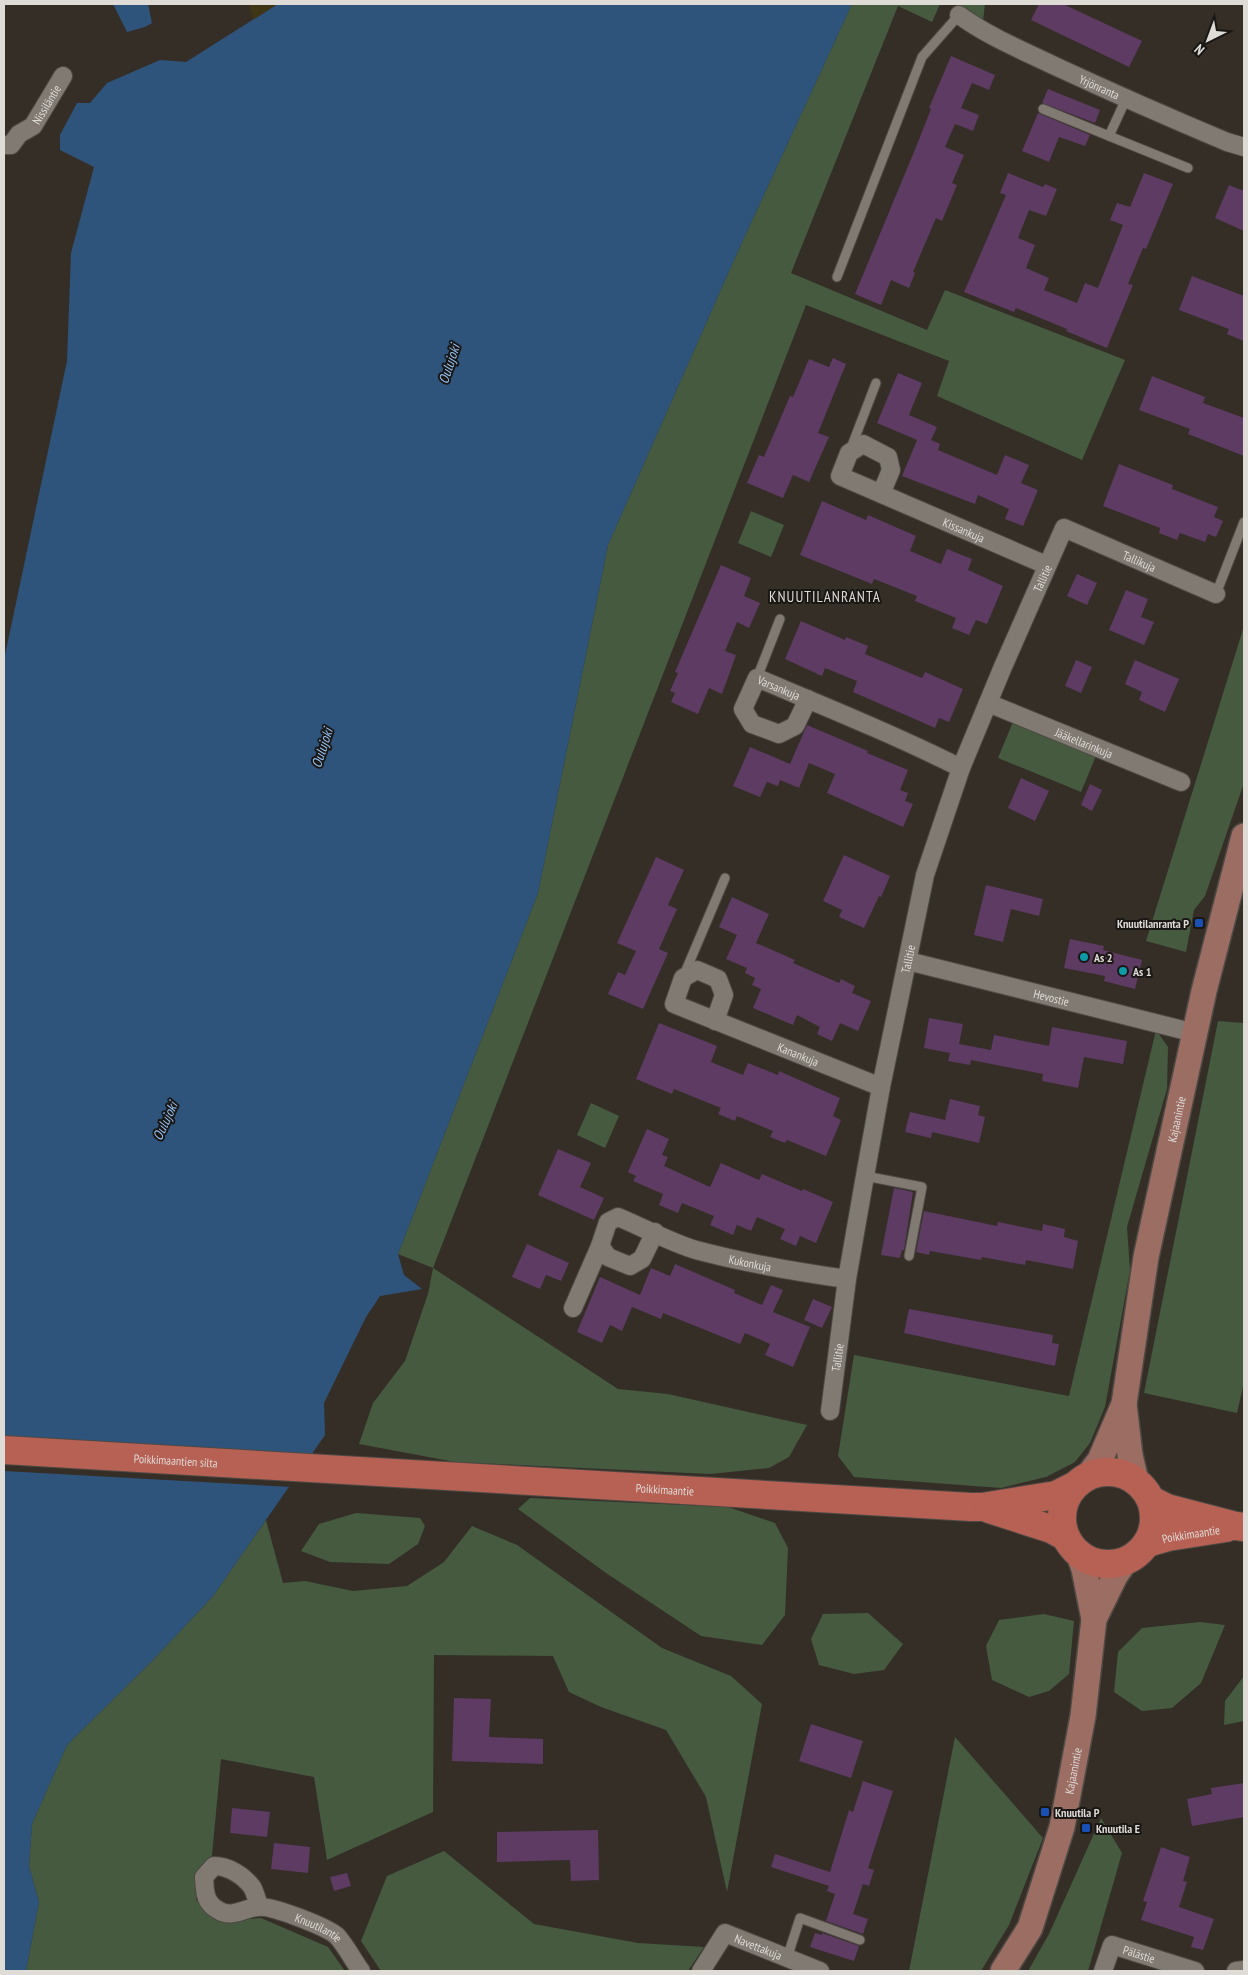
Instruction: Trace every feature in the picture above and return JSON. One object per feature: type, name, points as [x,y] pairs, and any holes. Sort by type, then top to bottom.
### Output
[{"type":"main road","name":"Kajaanintie","points":[[1080,1482],[1100,1460],[1124,1404],[1146,1257],[1195,1034],[1244,836]]},
{"type":"main road","name":"Kajaanintie","points":[[1124,1404],[1130,1455],[1144,1491]]},
{"type":"main road","name":"Poikkimaantien silta","points":[[4,1450],[348,1471]]},
{"type":"main road","name":"Poikkimaantie","points":[[348,1471],[982,1507],[1056,1495],[1080,1482]]},
{"type":"main road","points":[[1112,1472],[1120,1474],[1144,1491],[1154,1515],[1154,1525],[1147,1543],[1136,1553],[1126,1560],[1109,1564],[1101,1563],[1092,1561],[1072,1545],[1063,1529],[1063,1510],[1065,1502],[1080,1482],[1095,1474],[1112,1472]]},
{"type":"main road","name":"Poikkimaantie","points":[[1144,1491],[1167,1508],[1240,1526]]},
{"type":"main road","name":"Poikkimaantie","points":[[982,1507],[1051,1529],[1072,1545]]},
{"type":"main road","name":"Poikkimaantie","points":[[1147,1543],[1168,1537],[1240,1526]]},
{"type":"main road","name":"Kajaanintie","points":[[1003,1971],[1030,1928],[1062,1828],[1083,1716],[1094,1619],[1084,1569],[1072,1545]]},
{"type":"main road","name":"Kajaanintie","points":[[1094,1619],[1115,1576],[1126,1560]]},
{"type":"street","name":"Yrjönranta","points":[[959,15],[973,26],[1007,44],[1126,99],[1227,142],[1244,147]]},
{"type":"street","name":"Nissiläntie","points":[[4,145],[11,145],[19,134],[33,126],[63,76]]},
{"type":"street","points":[[849,453],[863,444],[888,457],[891,470],[881,494]]},
{"type":"street","name":"Kissankuja","points":[[849,453],[840,476],[1046,566]]},
{"type":"street","name":"Tallitie","points":[[830,1411],[847,1279],[865,1176],[924,875],[961,768],[1046,566],[1064,528]]},
{"type":"street","name":"Tallikuja","points":[[1064,528],[1216,594]]},
{"type":"street","name":"Varsankuja","points":[[808,700],[795,726],[779,734],[752,724],[743,709],[757,678],[920,747],[961,768]]},
{"type":"street","name":"Jääkellarinkuja","points":[[988,703],[1181,782]]},
{"type":"street","name":"Hevostie","points":[[908,961],[1195,1034]]},
{"type":"street","points":[[684,978],[697,970],[718,979],[724,995],[716,1021]]},
{"type":"street","name":"Kanankuja","points":[[684,978],[674,1004],[881,1087]]},
{"type":"street","name":"Kukonkuja","points":[[572,1308],[600,1246],[608,1222],[618,1217],[694,1249],[805,1274],[847,1279]]},
{"type":"street","points":[[600,1246],[608,1257],[630,1266],[642,1259],[655,1232]]},
{"type":"street","name":"Knuutilantie","points":[[259,1906],[303,1918],[336,1936],[361,1971]]},
{"type":"street","name":"Navettakuja","points":[[701,1971],[725,1933],[820,1971]]},
{"type":"street","name":"Pälästie","points":[[1103,1971],[1112,1944],[1195,1971]]},
{"type":"street","points":[[1236,1971],[1244,1970]]},
{"type":"lane","points":[[837,277],[922,57],[959,15]]},
{"type":"lane","points":[[1109,136],[1126,99]]},
{"type":"lane","points":[[1043,109],[1188,168]]},
{"type":"lane","points":[[849,453],[876,383]]},
{"type":"lane","points":[[1216,594],[1244,522]]},
{"type":"lane","points":[[757,678],[780,619]]},
{"type":"lane","points":[[684,978],[725,878]]},
{"type":"lane","points":[[865,1176],[922,1187],[909,1256]]},
{"type":"lane","points":[[788,1958],[800,1918],[860,1940]]},
{"type":"green space","points":[[852,4],[940,4],[932,22],[898,6],[791,273],[927,330],[945,290],[1125,360],[1082,460],[937,396],[949,361],[806,305],[433,1268],[398,1254],[538,893],[608,545],[738,251]]},
{"type":"green space","points":[[958,4],[985,4],[983,21]]},
{"type":"green space","points":[[751,511],[784,525],[771,557],[738,543]]},
{"type":"green space","points":[[1244,626],[1244,783],[1205,896],[1194,910],[1186,952],[1146,941]]},
{"type":"green space","points":[[1013,722],[1096,756],[1081,792],[998,758]]},
{"type":"green space","points":[[1218,1021],[1244,1023],[1244,1382],[1237,1413],[1144,1393]]},
{"type":"green space","points":[[1156,1030],[1168,1047],[1167,1089],[1127,1227],[1130,1270],[1105,1407],[1090,1443],[1075,1462],[1046,1477],[1001,1488],[854,1477],[838,1456],[854,1355],[1069,1396]]},
{"type":"green space","points":[[591,1103],[619,1116],[605,1148],[577,1135]]},
{"type":"green space","points":[[433,1268],[618,1389],[668,1394],[807,1425],[789,1457],[769,1468],[710,1474],[455,1462],[359,1444],[373,1403],[405,1361],[428,1294]]},
{"type":"green space","points":[[530,1498],[728,1507],[775,1523],[788,1548],[785,1615],[762,1645],[701,1636],[606,1573],[518,1509]]},
{"type":"green space","points":[[356,1513],[420,1518],[425,1526],[418,1544],[389,1564],[330,1562],[301,1551],[319,1524]]},
{"type":"green space","points":[[266,1520],[283,1583],[305,1581],[353,1591],[407,1586],[444,1562],[472,1526],[517,1545],[662,1648],[731,1676],[762,1704],[727,1892],[706,1797],[666,1730],[601,1707],[569,1692],[553,1656],[434,1655],[433,1812],[327,1860],[314,1777],[221,1759],[212,1855],[196,1900],[221,1921],[261,1918],[328,1947],[345,1971],[26,1971],[39,1902],[29,1866],[32,1824],[67,1745],[153,1660],[213,1596]]},
{"type":"green space","points":[[868,1613],[903,1644],[884,1670],[854,1674],[819,1665],[811,1639],[823,1614]]},
{"type":"green space","points":[[1044,1614],[1074,1621],[1069,1674],[1049,1691],[1029,1697],[992,1680],[986,1646],[999,1620]]},
{"type":"green space","points":[[1200,1622],[1225,1625],[1201,1683],[1172,1708],[1142,1711],[1114,1692],[1118,1652],[1142,1628]]},
{"type":"green space","points":[[1244,1676],[1244,1721],[1224,1725],[1225,1701]]},
{"type":"green space","points":[[955,1737],[1043,1838],[1009,1925],[981,1971],[909,1971]]},
{"type":"green space","points":[[1101,1818],[1122,1853],[1088,1971],[1028,1971],[1049,1934]]},
{"type":"green space","points":[[444,1851],[534,1924],[638,1943],[704,1947],[688,1971],[381,1971],[361,1941],[387,1876]]},
{"type":"sand","points":[[249,4],[278,4],[253,20]]},
{"type":"water","points":[[113,4],[148,4],[152,23],[127,32]]},
{"type":"water","name":"Oulujoki","points":[[278,4],[852,4],[738,251],[608,545],[538,893],[398,1254],[404,1275],[422,1289],[380,1296],[366,1317],[324,1403],[325,1435],[213,1596],[153,1660],[67,1745],[32,1824],[29,1866],[39,1902],[26,1971],[4,1971],[4,660],[67,361],[71,253],[94,167],[60,150],[60,135],[77,103],[90,103],[107,83],[160,60],[186,62]]},
{"type":"pier","points":[[4,1450],[305,1468],[292,1487],[4,1471]]},
{"type":"building","points":[[1039,4],[1063,4],[1142,41],[1129,67],[1031,20]]},
{"type":"building","points":[[951,56],[995,75],[989,90],[972,83],[961,108],[979,115],[973,131],[955,124],[945,147],[964,155],[952,183],[957,185],[942,221],[936,218],[913,272],[915,273],[909,288],[891,280],[881,305],[855,294],[916,147],[931,109],[929,108]]},
{"type":"building","points":[[1048,89],[1100,110],[1095,123],[1042,103]]},
{"type":"building","points":[[1038,113],[1090,135],[1085,146],[1059,137],[1049,162],[1022,151]]},
{"type":"building","points":[[1008,173],[1043,187],[1045,184],[1057,189],[1046,216],[1029,210],[1018,238],[1035,245],[1026,268],[1049,278],[1044,290],[1077,303],[1085,283],[1098,288],[1123,225],[1110,220],[1117,203],[1130,207],[1144,173],[1173,184],[1146,249],[1143,248],[1128,284],[1133,285],[1107,348],[1016,308],[1014,312],[964,292],[1006,195],[1000,193]]},
{"type":"building","points":[[1229,185],[1244,191],[1244,231],[1215,218]]},
{"type":"building","points":[[1192,276],[1244,296],[1244,341],[1227,334],[1229,329],[1179,310]]},
{"type":"building","points":[[833,358],[846,364],[818,433],[829,437],[809,482],[793,475],[783,498],[747,483],[759,455],[764,457],[790,396],[793,397],[809,359],[829,367]]},
{"type":"building","points":[[898,373],[922,383],[909,415],[937,427],[931,440],[940,444],[938,450],[997,475],[1005,455],[1029,465],[1021,483],[1038,490],[1023,526],[1005,519],[1009,509],[978,495],[975,504],[902,476],[917,440],[877,423]]},
{"type":"building","points":[[1152,376],[1205,397],[1203,403],[1244,418],[1244,456],[1188,434],[1190,429],[1139,410]]},
{"type":"building","points":[[1119,464],[1173,485],[1172,489],[1218,507],[1214,517],[1223,521],[1216,537],[1208,534],[1205,542],[1180,533],[1177,540],[1159,533],[1160,528],[1103,506]]},
{"type":"building","points":[[822,501],[866,520],[868,515],[916,536],[910,551],[941,564],[947,549],[972,559],[968,570],[1003,586],[987,624],[976,620],[969,635],[952,628],[956,618],[915,601],[917,596],[874,579],[872,584],[800,555]]},
{"type":"building","points":[[721,565],[751,578],[744,596],[760,603],[749,628],[737,622],[725,651],[736,655],[722,694],[709,688],[698,714],[671,702],[675,693],[670,691],[678,673],[675,672]]},
{"type":"building","points":[[1077,574],[1097,583],[1087,605],[1067,596]]},
{"type":"building","points":[[1126,590],[1148,599],[1141,617],[1154,622],[1144,645],[1109,630]]},
{"type":"building","points":[[801,621],[845,640],[846,637],[868,646],[865,654],[922,678],[925,672],[963,689],[949,722],[939,718],[935,728],[853,692],[857,681],[825,668],[822,676],[785,659]]},
{"type":"building","points":[[1076,660],[1092,667],[1081,693],[1065,686]]},
{"type":"building","points":[[1135,660],[1179,679],[1165,712],[1139,700],[1142,692],[1125,684]]},
{"type":"building","points":[[807,725],[908,770],[900,790],[908,793],[905,801],[913,804],[903,827],[827,793],[835,774],[809,763],[799,788],[780,780],[778,786],[767,782],[760,797],[733,786],[750,747],[790,764]]},
{"type":"building","points":[[1021,778],[1049,791],[1035,821],[1008,808]]},
{"type":"building","points":[[1090,784],[1102,790],[1092,811],[1081,805]]},
{"type":"building","points":[[844,855],[890,876],[864,928],[839,917],[842,910],[823,901]]},
{"type":"building","points":[[656,857],[684,870],[668,905],[677,909],[659,949],[668,953],[643,1009],[608,994],[618,972],[625,975],[636,951],[617,943]]},
{"type":"building","points":[[986,885],[1043,899],[1039,916],[1011,909],[1003,942],[974,935]]},
{"type":"building","points":[[732,897],[769,914],[756,943],[795,960],[793,963],[839,983],[841,979],[855,986],[852,993],[871,1001],[858,1031],[840,1023],[832,1041],[817,1034],[820,1027],[797,1015],[793,1025],[753,1008],[761,989],[752,985],[755,978],[745,973],[747,968],[726,959],[737,935],[719,927]]},
{"type":"building","points":[[1070,939],[1104,946],[1103,950],[1142,960],[1135,989],[1104,981],[1105,976],[1064,968]]},
{"type":"building","points":[[929,1018],[963,1024],[959,1044],[991,1050],[994,1035],[1049,1046],[1052,1027],[1127,1041],[1123,1064],[1084,1057],[1078,1088],[1042,1081],[1043,1074],[971,1060],[970,1065],[948,1061],[950,1053],[924,1048]]},
{"type":"building","points":[[659,1023],[717,1046],[711,1062],[743,1075],[748,1063],[778,1075],[779,1071],[840,1098],[833,1116],[841,1120],[826,1156],[787,1140],[785,1143],[770,1137],[773,1131],[737,1116],[735,1121],[718,1114],[721,1108],[674,1089],[672,1094],[636,1079]]},
{"type":"building","points":[[950,1099],[980,1106],[978,1115],[985,1117],[979,1143],[932,1132],[931,1138],[905,1132],[910,1112],[945,1120]]},
{"type":"building","points":[[647,1129],[669,1139],[662,1155],[668,1157],[664,1166],[710,1187],[721,1163],[759,1180],[762,1174],[833,1202],[816,1243],[800,1236],[796,1246],[780,1239],[785,1229],[757,1217],[751,1231],[737,1225],[733,1235],[710,1225],[714,1216],[682,1203],[678,1213],[659,1205],[663,1194],[633,1181],[636,1176],[628,1172]]},
{"type":"building","points":[[558,1149],[591,1163],[580,1187],[604,1198],[594,1220],[538,1195]]},
{"type":"building","points":[[894,1188],[913,1192],[904,1250],[902,1250],[900,1258],[881,1255]]},
{"type":"building","points":[[924,1211],[997,1226],[998,1222],[1042,1231],[1043,1224],[1065,1229],[1064,1237],[1078,1241],[1073,1269],[1026,1260],[1025,1265],[982,1257],[981,1260],[930,1251],[929,1255],[916,1252]]},
{"type":"building","points":[[527,1244],[569,1263],[561,1281],[546,1275],[540,1289],[512,1277]]},
{"type":"building","points":[[675,1264],[735,1290],[734,1293],[762,1305],[771,1285],[783,1290],[773,1312],[810,1327],[793,1367],[765,1355],[770,1344],[745,1333],[740,1344],[663,1313],[661,1319],[632,1307],[622,1331],[610,1325],[602,1343],[577,1332],[600,1277],[640,1295],[651,1268],[670,1276]]},
{"type":"building","points":[[813,1299],[832,1307],[822,1328],[804,1320]]},
{"type":"building","points":[[909,1309],[1053,1335],[1052,1343],[1059,1344],[1055,1366],[904,1333]]},
{"type":"building","points":[[454,1698],[491,1699],[489,1737],[543,1739],[543,1764],[452,1761]]},
{"type":"building","points":[[811,1724],[863,1741],[851,1778],[799,1761]]},
{"type":"building","points":[[863,1781],[893,1791],[868,1868],[874,1870],[869,1886],[863,1884],[853,1914],[868,1919],[863,1934],[826,1921],[835,1894],[827,1891],[829,1886],[771,1867],[775,1854],[830,1872],[849,1810],[853,1812]]},
{"type":"building","points":[[1244,1783],[1244,1817],[1192,1826],[1187,1799],[1212,1794],[1211,1788]]},
{"type":"building","points":[[232,1808],[270,1812],[267,1837],[230,1833]]},
{"type":"building","points":[[598,1830],[599,1880],[571,1881],[570,1860],[497,1862],[497,1832]]},
{"type":"building","points":[[274,1843],[310,1847],[308,1873],[271,1869]]},
{"type":"building","points":[[1161,1847],[1190,1857],[1183,1881],[1187,1882],[1179,1907],[1214,1919],[1203,1950],[1191,1947],[1194,1937],[1141,1920],[1147,1902],[1143,1901]]},
{"type":"building","points":[[347,1873],[351,1886],[334,1891],[330,1877]]},
{"type":"building","points":[[815,1933],[822,1935],[822,1933],[859,1946],[854,1961],[810,1947]]},
{"type":"place","name":"Knuutilanranta P","points":[[1199,923]]},
{"type":"place","name":"As 2","points":[[1084,957]]},
{"type":"place","name":"As 1","points":[[1123,971]]},
{"type":"place","name":"Knuutila P","points":[[1045,1812]]},
{"type":"place","name":"Knuutila E","points":[[1086,1828]]},
{"type":"district","name":"KNUUTILANRANTA","points":[[825,596]]}]
